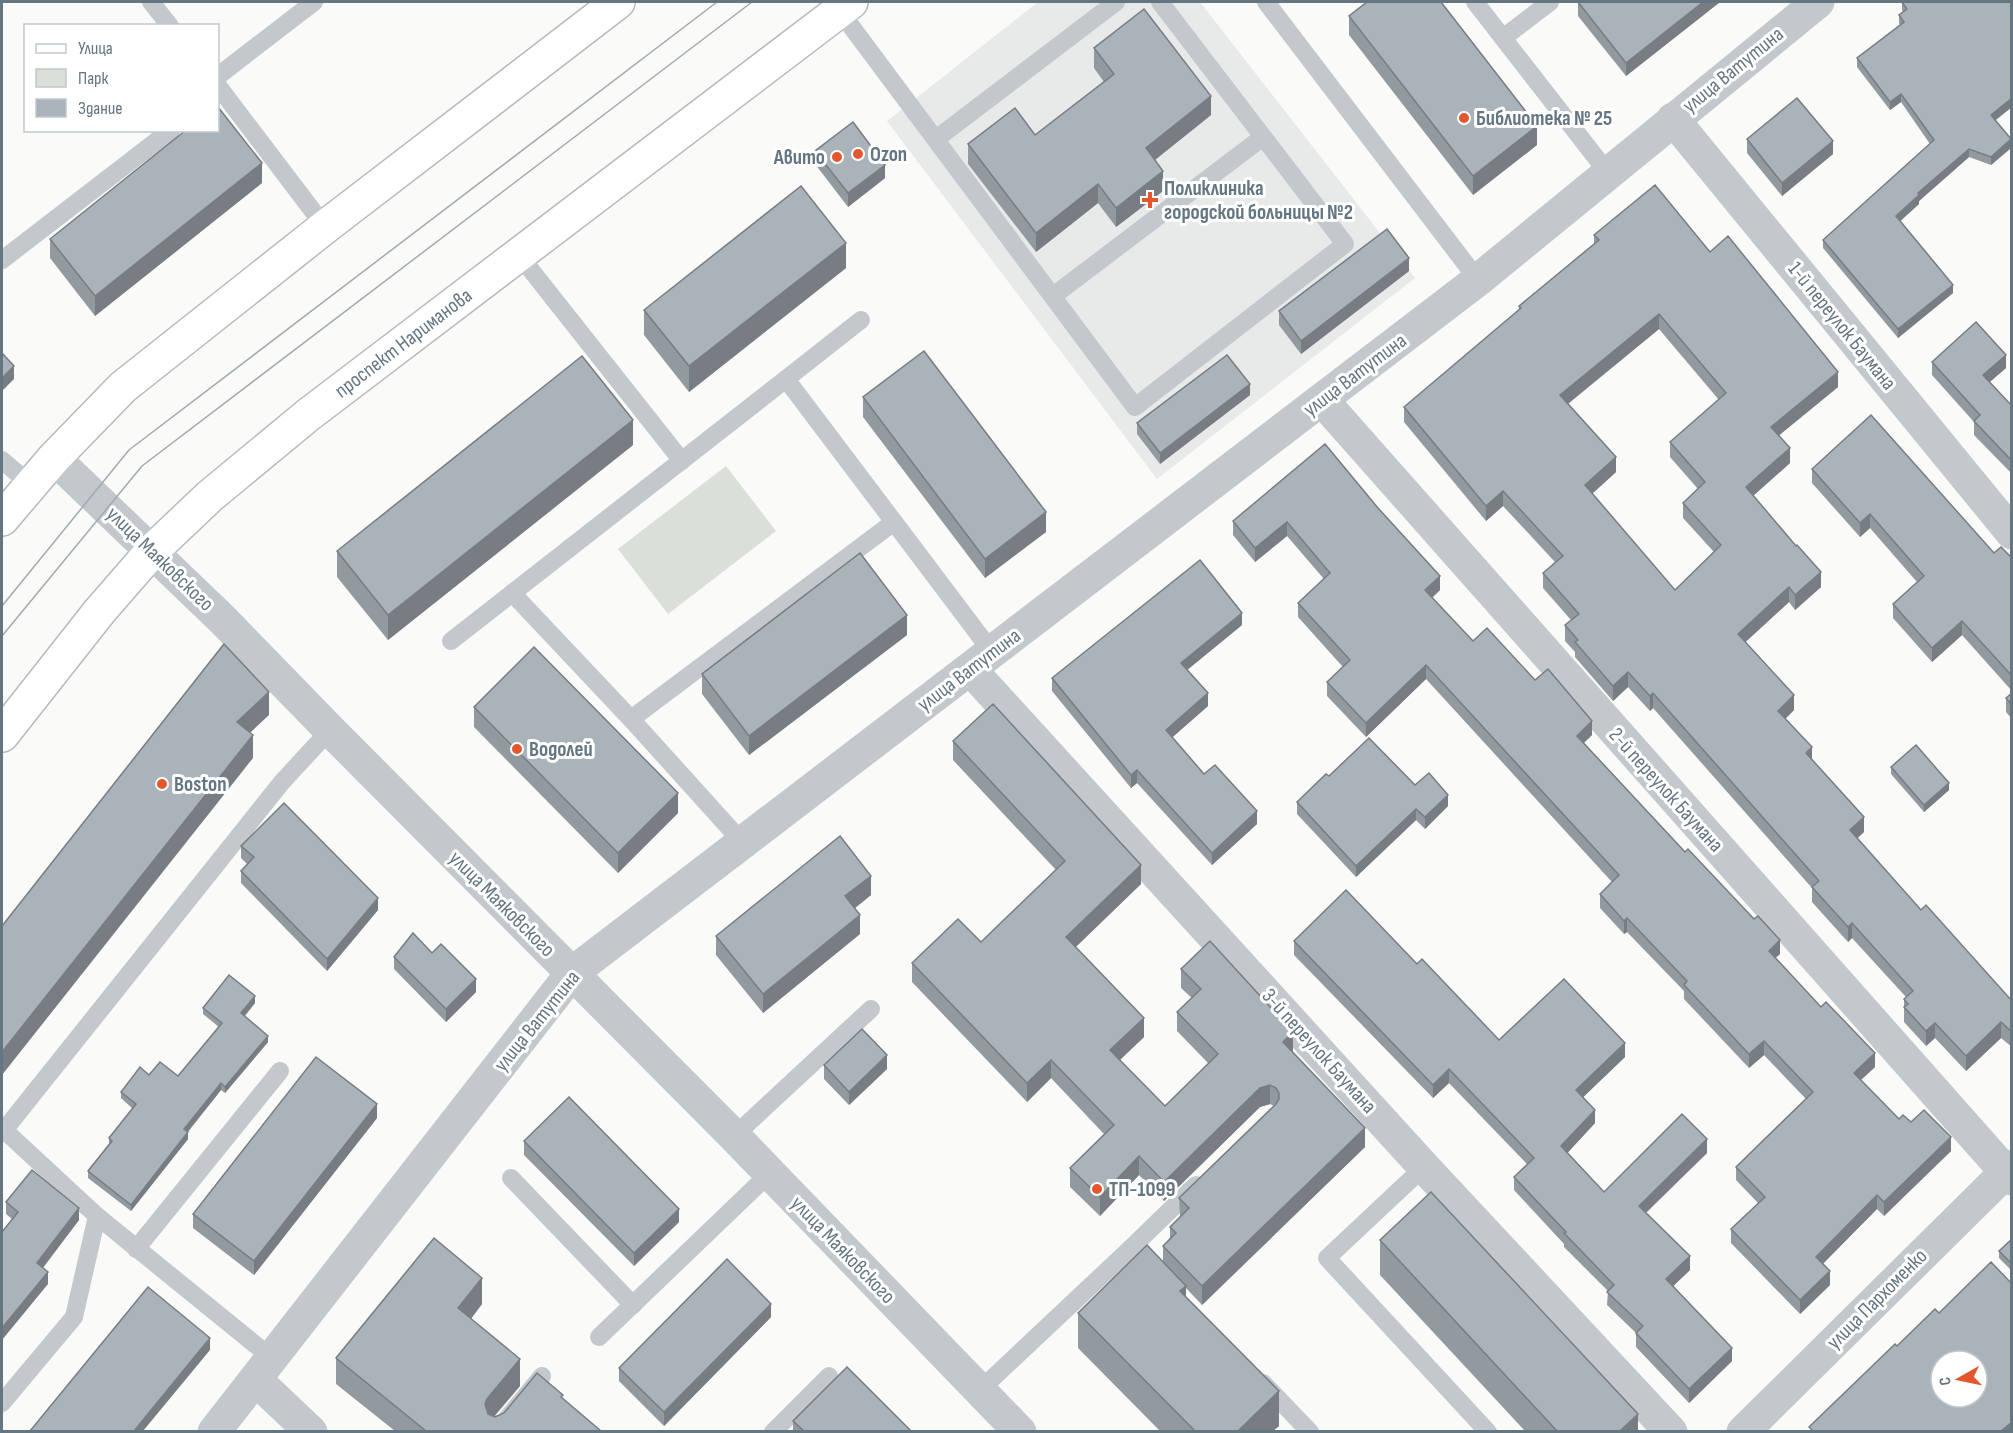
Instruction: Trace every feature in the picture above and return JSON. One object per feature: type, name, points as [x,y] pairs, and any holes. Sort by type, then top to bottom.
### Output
[{"type":"main road","points":[[2,519],[54,458],[123,387],[325,227],[618,2]]},
{"type":"main road","name":"проспект Нариманова","points":[[2,735],[99,612],[152,551],[210,496],[308,415],[845,6]]},
{"type":"street","name":"улица Ватутина","points":[[214,1431],[572,974],[1478,280],[1818,2]]},
{"type":"street","name":"1-й переулок Баумана","points":[[1673,119],[2012,533]]},
{"type":"street","name":"2-й переулок Баумана","points":[[1322,400],[2009,1172]]},
{"type":"street","name":"улица Маяковского","points":[[54,458],[222,619],[734,1136],[1020,1431]]},
{"type":"street","name":"3-й переулок Баумана","points":[[981,660],[1424,1167],[1671,1431]]},
{"type":"street","name":"улица Пархоменко","points":[[1743,1431],[2009,1172]]},
{"type":"street","points":[[264,1369],[311,1431]]},
{"type":"lane","points":[[151,2],[168,24]]},
{"type":"lane","points":[[314,2],[219,87],[325,227]]},
{"type":"lane","points":[[936,139],[1116,2]]},
{"type":"lane","points":[[845,6],[936,139],[1135,407],[1345,244],[1160,2]]},
{"type":"lane","points":[[1266,2],[1478,280]]},
{"type":"lane","points":[[1475,2],[1608,173]]},
{"type":"lane","points":[[1503,38],[1550,2]]},
{"type":"lane","points":[[2,260],[168,132]]},
{"type":"lane","points":[[1053,296],[1263,137]]},
{"type":"lane","points":[[519,255],[682,461]]},
{"type":"lane","points":[[451,641],[861,320]]},
{"type":"lane","points":[[786,379],[894,522],[981,660]]},
{"type":"lane","points":[[2,460],[31,485]]},
{"type":"lane","points":[[631,719],[894,522]]},
{"type":"lane","points":[[512,593],[631,719],[743,843]]},
{"type":"lane","points":[[264,1369],[136,1249],[2,1131],[282,782],[330,730]]},
{"type":"lane","points":[[734,1136],[871,1009]]},
{"type":"lane","points":[[136,1249],[280,1071]]},
{"type":"lane","points":[[1424,1167],[1328,1258],[1488,1431]]},
{"type":"lane","points":[[980,1390],[1210,1171]]},
{"type":"lane","points":[[599,1337],[769,1174]]},
{"type":"lane","points":[[511,1178],[633,1305]]},
{"type":"lane","points":[[2,1403],[74,1317],[97,1216]]},
{"type":"lane","points":[[1131,1248],[1163,1281]]},
{"type":"lane","points":[[1253,1373],[1310,1431]]},
{"type":"lane","points":[[496,1431],[542,1376]]},
{"type":"lane","points":[[773,1431],[829,1376]]},
{"type":"shaded area","name":"Поликлиника городской больницы №2","points":[[1038,2],[1200,2],[1415,278],[1157,479],[887,121]]},
{"type":"green space","points":[[726,466],[776,531],[668,614],[618,549]]},
{"type":"building","points":[[1367,2],[1441,2],[1537,126],[1473,176],[1349,16]]},
{"type":"building","points":[[1578,2],[1703,2],[1626,63]]},
{"type":"building","points":[[1902,2],[2012,2],[2012,98],[1991,115],[2011,139],[1991,157],[1969,149],[1918,193],[1919,195],[1896,216],[1953,285],[1898,329],[1823,240],[1934,140],[1901,94],[1890,102],[1857,58],[1904,22],[1899,15],[1907,9]]},
{"type":"building","points":[[1144,9],[1211,96],[1146,148],[1163,171],[1116,208],[1098,184],[1036,233],[968,144],[1015,108],[1035,135],[1114,74],[1094,48]]},
{"type":"building","points":[[1797,98],[1833,141],[1782,183],[1747,139]]},
{"type":"building","points":[[219,108],[262,163],[95,296],[50,239],[184,132],[219,132]]},
{"type":"building","points":[[853,122],[885,165],[848,193],[815,151]]},
{"type":"building","points":[[1655,185],[1710,252],[1728,236],[1838,372],[1771,427],[1790,448],[1746,487],[1821,572],[1795,595],[1789,587],[1738,634],[1794,695],[1778,711],[1812,747],[1806,753],[1864,817],[1850,830],[1921,910],[1926,905],[2012,1001],[2012,1032],[2001,1022],[1966,1056],[1935,1023],[1926,1031],[1904,1007],[1908,1004],[1904,999],[1913,991],[1852,923],[1848,927],[1812,887],[1819,881],[1653,693],[1650,696],[1628,672],[1613,686],[1575,642],[1578,640],[1565,625],[1579,614],[1543,573],[1563,556],[1503,491],[1486,506],[1404,407],[1521,308],[1519,306],[1599,240],[1594,235]],"holes":[[[1659,314],[1726,393],[1670,442],[1705,482],[1683,503],[1721,545],[1675,590],[1585,485],[1616,457],[1560,395]]]},
{"type":"building","points":[[801,186],[846,243],[689,366],[644,310]]},
{"type":"building","points":[[1387,229],[1409,258],[1301,341],[1279,311]]},
{"type":"building","points":[[1976,322],[2006,355],[1983,375],[2012,406],[2012,461],[1974,421],[1980,415],[1932,362]]},
{"type":"building","points":[[924,351],[1046,512],[985,559],[863,397]]},
{"type":"building","points":[[2,353],[14,366],[2,378]]},
{"type":"building","points":[[1227,355],[1250,384],[1160,453],[1137,423]]},
{"type":"building","points":[[582,356],[633,420],[388,615],[337,551]]},
{"type":"building","points":[[1871,415],[1994,553],[2001,547],[2012,558],[2012,676],[1962,621],[1932,648],[1893,604],[1924,576],[1870,514],[1860,523],[1812,469]]},
{"type":"building","points":[[1325,444],[1378,508],[1440,576],[1425,590],[1473,641],[1487,628],[1535,680],[1548,669],[1592,721],[1577,736],[1685,852],[1688,849],[1754,919],[1758,916],[1780,940],[1769,951],[1821,1007],[1826,1002],[1875,1053],[1854,1073],[1899,1119],[1903,1115],[1911,1122],[1924,1110],[1951,1137],[1884,1202],[1877,1195],[1816,1257],[1830,1271],[1800,1300],[1731,1229],[1765,1197],[1736,1167],[1813,1092],[1764,1041],[1749,1054],[1684,985],[1687,981],[1627,918],[1624,921],[1600,894],[1619,875],[1426,665],[1366,723],[1327,682],[1350,660],[1298,603],[1330,573],[1287,522],[1255,548],[1233,521]]},
{"type":"building","points":[[860,553],[907,615],[749,736],[702,674]]},
{"type":"building","points":[[1200,560],[1242,613],[1181,663],[1208,693],[1166,730],[1204,774],[1215,765],[1257,811],[1212,853],[1137,770],[1131,775],[1052,678]]},
{"type":"building","points":[[224,644],[269,692],[237,722],[253,735],[2,1052],[2,926]]},
{"type":"building","points":[[534,647],[678,793],[618,853],[474,707]]},
{"type":"building","points":[[2012,693],[2012,705],[2006,698]]},
{"type":"building","points":[[993,704],[1141,865],[1066,937],[1144,1018],[1110,1050],[1165,1106],[1218,1054],[1177,1012],[1201,989],[1181,969],[1210,941],[1293,1032],[1283,1042],[1365,1128],[1202,1286],[1163,1246],[1176,1233],[1170,1227],[1189,1208],[1179,1198],[1276,1104],[1279,1093],[1276,1088],[1270,1085],[1260,1088],[1164,1182],[1139,1156],[1100,1197],[1070,1168],[1114,1125],[1051,1060],[1027,1083],[912,963],[958,919],[981,942],[1065,861],[953,741]]},
{"type":"building","points":[[1369,738],[1415,785],[1429,773],[1448,795],[1425,817],[1416,809],[1356,866],[1297,802],[1326,774],[1329,776]]},
{"type":"building","points":[[1916,745],[1949,783],[1924,805],[1891,767]]},
{"type":"building","points":[[284,803],[378,898],[327,959],[241,871],[254,857],[241,846]]},
{"type":"building","points":[[840,836],[871,876],[845,896],[860,915],[763,994],[716,936]]},
{"type":"building","points":[[1346,890],[1417,964],[1422,959],[1499,1040],[1564,979],[1625,1043],[1576,1090],[1595,1110],[1561,1146],[1604,1192],[1682,1114],[1707,1139],[1639,1206],[1690,1256],[1666,1279],[1732,1348],[1689,1389],[1636,1333],[1643,1326],[1607,1292],[1614,1285],[1514,1177],[1534,1158],[1449,1069],[1433,1085],[1294,941]]},
{"type":"building","points":[[413,933],[432,953],[441,944],[476,979],[446,1009],[394,957]]},
{"type":"building","points":[[229,975],[255,996],[241,1013],[268,1036],[225,1087],[221,1083],[184,1129],[188,1132],[131,1205],[88,1171],[112,1141],[109,1138],[136,1104],[121,1092],[140,1067],[149,1075],[160,1062],[178,1076],[222,1023],[203,1008]]},
{"type":"building","points":[[862,1029],[887,1055],[849,1092],[824,1065]]},
{"type":"building","points":[[316,1057],[377,1104],[254,1261],[193,1214]]},
{"type":"building","points":[[569,1097],[679,1209],[634,1253],[524,1141]]},
{"type":"building","points":[[32,1170],[79,1208],[37,1263],[48,1272],[2,1328],[2,1232],[18,1212],[6,1202]]},
{"type":"building","points":[[1431,1192],[1638,1414],[1620,1431],[1557,1431],[1380,1240]]},
{"type":"building","points":[[434,1238],[482,1278],[458,1308],[520,1359],[487,1399],[485,1404],[488,1414],[495,1417],[504,1413],[537,1373],[601,1431],[426,1431],[336,1358]]},
{"type":"building","points":[[2012,1239],[2012,1264],[1999,1251]]},
{"type":"building","points":[[1147,1245],[1186,1286],[1180,1291],[1279,1391],[1238,1431],[1195,1431],[1078,1313]]},
{"type":"building","points":[[727,1259],[771,1304],[664,1412],[619,1368]]},
{"type":"building","points":[[1991,1262],[2012,1284],[2012,1422],[2001,1431],[1813,1431],[1809,1427],[1895,1344],[1897,1346],[1935,1309],[1939,1313]]},
{"type":"building","points":[[148,1287],[210,1338],[134,1431],[30,1431]]},
{"type":"building","points":[[847,1367],[911,1431],[804,1431],[793,1421]]},
{"type":"tram line","points":[[2,606],[129,450],[717,2]]},
{"type":"tram line","points":[[2,636],[142,466],[752,2]]},
{"type":"place","name":"Библиотека № 25","points":[[1464,118]]},
{"type":"place","name":"Ozon","points":[[858,154]]},
{"type":"place","name":"Авито","points":[[837,157]]},
{"type":"place","name":"Поликлиника городской больницы №2","points":[[1150,200]]},
{"type":"place","name":"Водолей","points":[[517,749]]},
{"type":"place","name":"Boston","points":[[162,784]]},
{"type":"place","name":"ТП-1099","points":[[1097,1189]]}]
